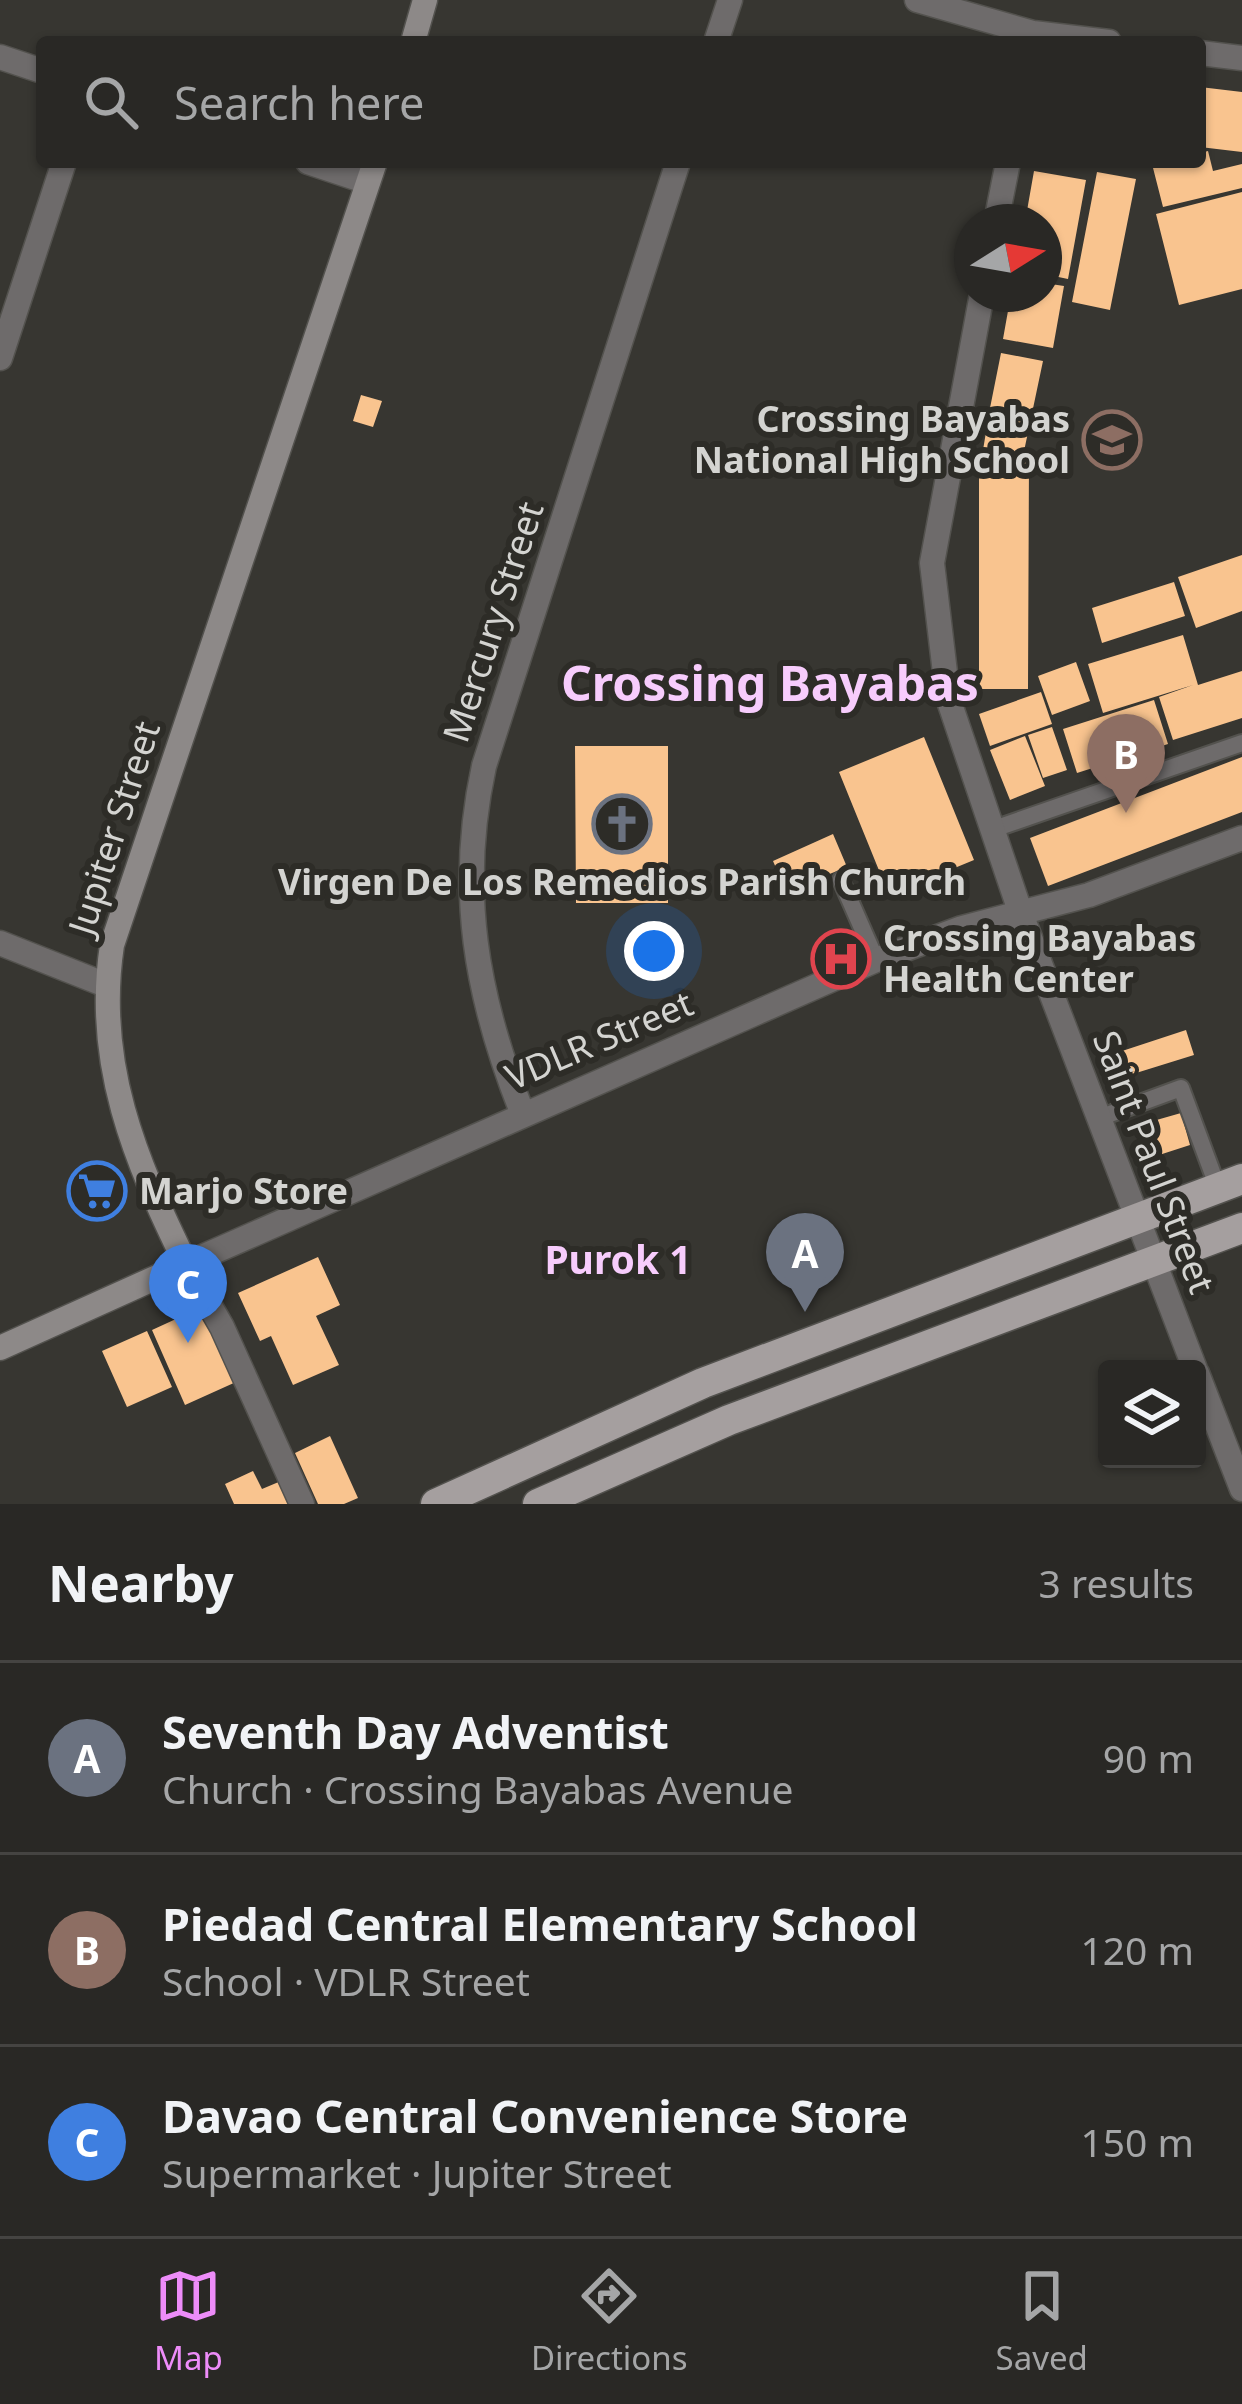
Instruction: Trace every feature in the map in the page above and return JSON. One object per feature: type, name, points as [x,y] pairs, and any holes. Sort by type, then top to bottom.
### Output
[{"type":"main road","points":[[415,36],[425,0]]},
{"type":"main road","name":"Jupiter Street","points":[[186,1264],[145,1181],[112,1082],[106,985],[123,904],[371,172]]},
{"type":"main road","points":[[436,1504],[704,1383],[1230,1184]]},
{"type":"main road","points":[[538,1504],[729,1420],[1242,1228]]},
{"type":"main road","name":"VDLR Street","points":[[0,1348],[186,1264]]},
{"type":"street","points":[[718,36],[730,0]]},
{"type":"street","points":[[917,0],[958,6],[1027,36]]},
{"type":"street","points":[[1206,54],[1242,58]]},
{"type":"street","points":[[0,57],[36,69]]},
{"type":"street","points":[[0,358],[62,168]]},
{"type":"street","name":"Mercury Street","points":[[522,1112],[484,1008],[475,962],[469,893],[471,825],[484,766],[676,168]]},
{"type":"street","points":[[1000,204],[1007,168]]},
{"type":"street","name":"Saint Paul Street","points":[[978,312],[938,520],[932,602],[948,698],[1021,914],[1192,1360]]},
{"type":"street","name":"VDLR Street","points":[[186,1264],[522,1112],[876,961],[1089,895],[1242,838]]},
{"type":"street","points":[[0,943],[106,985]]},
{"type":"street","name":"Jupiter Street","points":[[186,1264],[230,1346],[302,1504]]},
{"type":"street","name":"Saint Paul Street","points":[[1206,1397],[1242,1489]]},
{"type":"lane","points":[[991,830],[1242,743]]},
{"type":"lane","points":[[842,880],[876,961]]},
{"type":"lane","points":[[1099,1118],[1181,1088],[1230,1184]]},
{"type":"building","points":[[1206,88],[1242,92],[1242,152],[1206,148]]},
{"type":"building","points":[[1206,152],[1213,171],[1242,164],[1242,188],[1163,207],[1153,168],[1206,168]]},
{"type":"building","points":[[1034,171],[1086,180],[1068,279],[1062,278],[1062,204],[1028,204]]},
{"type":"building","points":[[1097,172],[1136,179],[1110,310],[1072,302]]},
{"type":"building","points":[[1242,192],[1242,289],[1179,305],[1156,214]]},
{"type":"building","points":[[1008,312],[1059,312],[1053,348],[1003,339]]},
{"type":"building","points":[[1001,353],[1043,361],[1023,456],[982,456],[987,426],[1020,431],[987,423]]},
{"type":"building","points":[[361,395],[382,401],[373,427],[353,421]]},
{"type":"building","points":[[979,459],[1029,459],[1028,689],[979,689]]},
{"type":"building","points":[[1242,555],[1242,611],[1196,628],[1178,577]]},
{"type":"building","points":[[1174,582],[1185,616],[1102,643],[1092,608]]},
{"type":"building","points":[[1183,635],[1198,685],[1242,671],[1242,718],[1173,740],[1159,697],[1193,685],[1103,713],[1088,664]]},
{"type":"building","points":[[1076,662],[1090,701],[1052,715],[1038,676]]},
{"type":"building","points":[[1041,692],[1052,724],[990,746],[979,714]]},
{"type":"building","points":[[1154,700],[1168,744],[1077,773],[1063,729]]},
{"type":"building","points":[[1052,727],[1067,770],[1043,778],[1028,735]]},
{"type":"building","points":[[1025,736],[1045,786],[1010,800],[990,750]]},
{"type":"building","points":[[924,737],[974,860],[889,895],[839,772]]},
{"type":"building","name":"Virgen De Los Remedios Parish Church","points":[[575,746],[668,746],[668,903],[576,903]]},
{"type":"building","points":[[1242,757],[1242,812],[1048,886],[1030,838]]},
{"type":"building","points":[[833,834],[847,867],[827,875],[830,884],[810,892],[807,884],[787,893],[773,861]]},
{"type":"building","points":[[1186,1030],[1194,1055],[1120,1078],[1113,1054]]},
{"type":"building","points":[[1181,1113],[1190,1145],[1156,1156],[1146,1123]]},
{"type":"building","points":[[318,1257],[340,1305],[316,1316],[339,1365],[293,1385],[271,1336],[260,1341],[238,1293]]},
{"type":"building","points":[[202,1307],[236,1382],[185,1405],[152,1330]]},
{"type":"building","points":[[147,1331],[172,1387],[127,1407],[102,1351]]},
{"type":"building","points":[[330,1436],[358,1498],[344,1504],[318,1504],[295,1453]]},
{"type":"building","points":[[253,1471],[262,1489],[281,1481],[292,1504],[234,1504],[225,1484]]},
{"type":"place","name":"Crossing Bayabas National High School","points":[[1112,440]]},
{"type":"place","name":"Piedad Central Elementary School","points":[[1126,813]]},
{"type":"place","name":"Virgen De Los Remedios Parish Church","points":[[622,824]]},
{"type":"place","name":"Crossing Bayabas Health Center","points":[[841,959]]},
{"type":"place","name":"Marjo Store","points":[[97,1191]]},
{"type":"place","name":"Seventh Day Adventist","points":[[805,1312]]},
{"type":"place","name":"Davao Central Convenience Store","points":[[188,1343]]},
{"type":"district","name":"Crossing Bayabas","points":[[770,684]]},
{"type":"district","name":"Purok 1","points":[[618,1260]]}]
